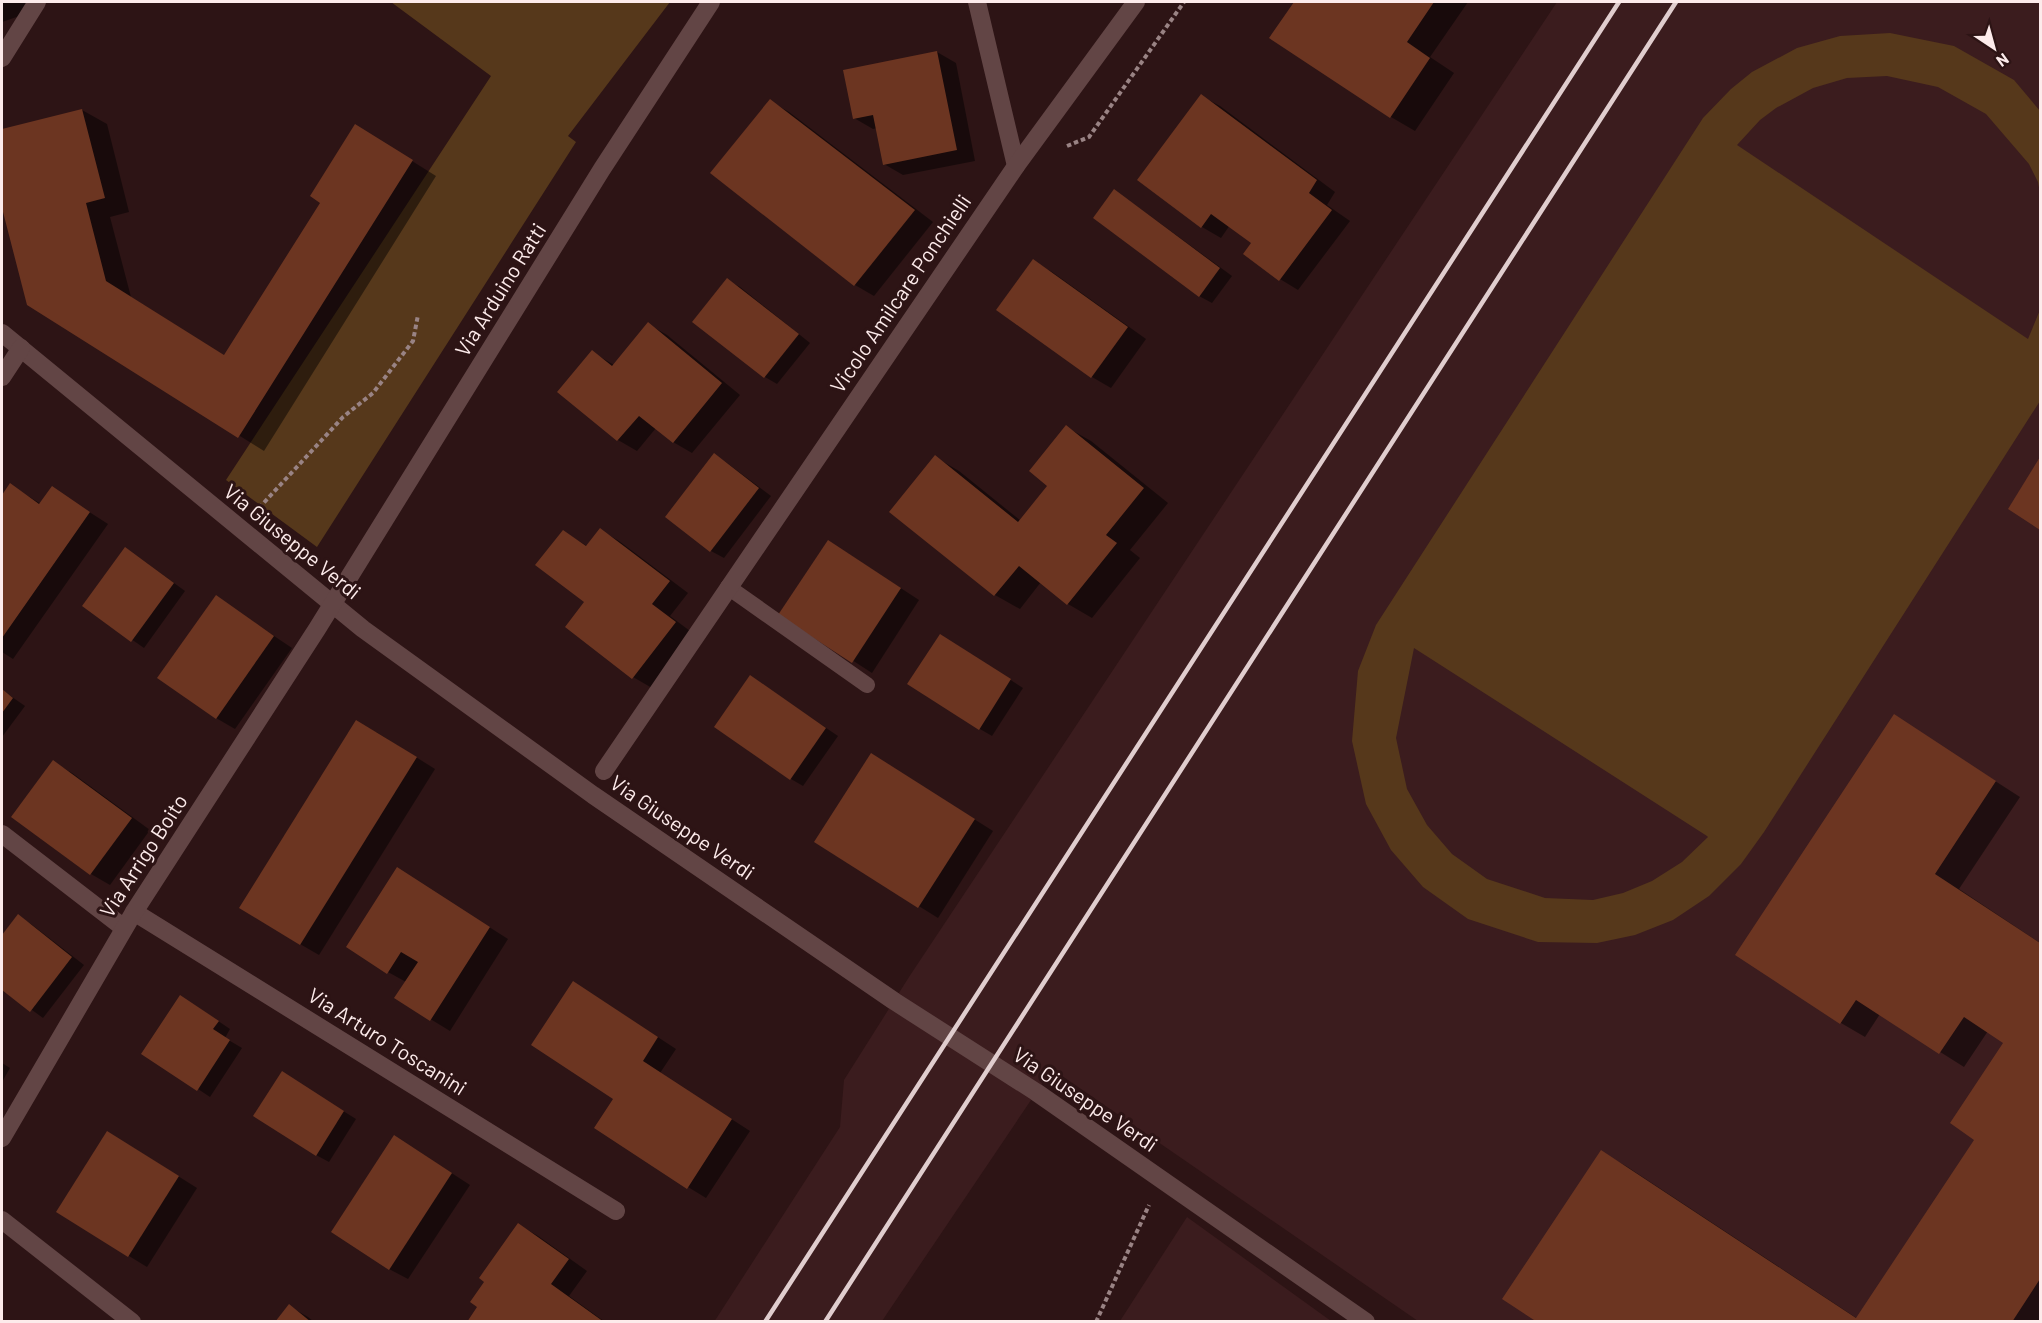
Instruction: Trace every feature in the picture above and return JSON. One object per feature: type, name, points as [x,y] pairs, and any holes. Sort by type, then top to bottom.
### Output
[{"type":"street","points":[[2,57],[37,2]]},
{"type":"street","name":"Via Arduino Ratti","points":[[333,604],[602,169],[711,2]]},
{"type":"street","points":[[977,2],[1016,166]]},
{"type":"street","points":[[1016,166],[1136,2]]},
{"type":"street","name":"Vicolo Amilcare Ponchielli","points":[[604,771],[1016,166]]},
{"type":"street","name":"Via Giuseppe Verdi","points":[[2,333],[363,629],[593,795],[894,1000],[1036,1092],[1366,1322]]},
{"type":"street","points":[[2,376],[21,348]]},
{"type":"street","name":"Via Arrigo Boito","points":[[2,1138],[124,928],[333,604]]},
{"type":"street","points":[[2,834],[124,928]]},
{"type":"street","name":"Via Arturo Toscanini","points":[[134,912],[616,1211]]},
{"type":"street","points":[[2,1220],[132,1322]]},
{"type":"lane","points":[[728,587],[867,685]]},
{"type":"path","points":[[1016,166],[1089,137],[1184,2]]},
{"type":"path","points":[[258,508],[343,417],[373,393],[413,341],[418,315]]},
{"type":"path","points":[[1096,1322],[1153,1198]]},
{"type":"shaded area","points":[[391,2],[670,2],[568,136],[576,142],[317,547],[226,480],[491,76]]},
{"type":"shaded area","points":[[1557,2],[2040,2],[2040,1321],[1418,1321],[1052,1069],[882,1321],[714,1322],[840,1127],[844,1080],[909,977]]},
{"type":"shaded area","points":[[1890,33],[1954,46],[2014,80],[2040,111],[2040,193],[2038,182],[2029,164],[1986,114],[1938,87],[1887,76],[1847,78],[1813,88],[1776,108],[1760,120],[1737,145],[2028,339],[2040,310],[2040,401],[1764,832],[1741,864],[1709,896],[1673,920],[1635,935],[1597,943],[1538,942],[1468,919],[1423,887],[1391,850],[1366,804],[1352,741],[1358,671],[1376,625],[1703,118],[1731,89],[1752,72],[1797,48],[1840,36]],"holes":[[[1414,648],[1708,837],[1682,862],[1652,881],[1623,893],[1593,900],[1545,898],[1487,879],[1452,854],[1427,825],[1407,789],[1396,738]]]},
{"type":"shaded area","points":[[1187,1217],[1331,1321],[1120,1321]]},
{"type":"building","points":[[1294,2],[1434,2],[1407,42],[1430,58],[1390,118],[1269,38]]},
{"type":"building","points":[[937,51],[957,150],[883,165],[873,115],[853,119],[843,70]]},
{"type":"building","points":[[1201,94],[1317,180],[1309,193],[1332,210],[1279,281],[1243,254],[1251,243],[1211,214],[1201,228],[1137,180]]},
{"type":"building","points":[[770,99],[915,210],[854,286],[710,173]]},
{"type":"building","points":[[82,109],[105,198],[86,203],[106,281],[224,355],[320,203],[310,196],[355,124],[413,160],[238,438],[27,305],[2,208],[2,129]]},
{"type":"building","points":[[1114,189],[1220,268],[1199,297],[1093,218]]},
{"type":"building","points":[[1033,259],[1128,327],[1091,378],[996,310]]},
{"type":"building","points":[[727,278],[799,334],[764,378],[692,322]]},
{"type":"building","points":[[648,322],[722,383],[673,443],[639,416],[617,441],[557,392],[592,350],[612,366]]},
{"type":"building","points":[[1066,425],[1144,488],[1106,535],[1117,543],[1067,605],[1019,566],[994,596],[889,512],[935,455],[1018,522],[1047,486],[1029,471]]},
{"type":"building","points":[[714,453],[759,488],[710,552],[665,517]]},
{"type":"building","points":[[2040,457],[2040,530],[2008,509]]},
{"type":"building","points":[[10,483],[39,504],[52,486],[90,512],[2,638],[2,495]]},
{"type":"building","points":[[600,528],[670,581],[652,604],[676,622],[632,679],[565,627],[584,602],[535,565],[563,530],[586,546]]},
{"type":"building","points":[[828,540],[901,588],[852,663],[778,615]]},
{"type":"building","points":[[125,547],[174,583],[131,642],[82,606]]},
{"type":"building","points":[[216,595],[274,636],[216,719],[157,678]]},
{"type":"building","points":[[940,634],[1011,679],[979,730],[907,684]]},
{"type":"building","points":[[750,675],[826,728],[790,780],[714,727]]},
{"type":"building","points":[[2,689],[13,698],[2,713]]},
{"type":"building","points":[[1894,714],[1996,781],[1935,874],[2040,943],[2040,1279],[2012,1322],[1537,1322],[1502,1299],[1601,1150],[1856,1318],[1974,1140],[1950,1123],[2003,1043],[1964,1017],[1939,1054],[1856,1000],[1840,1024],[1735,955]]},
{"type":"building","points":[[356,720],[417,757],[300,945],[239,908]]},
{"type":"building","points":[[871,753],[975,819],[918,908],[814,842]]},
{"type":"building","points":[[53,760],[132,818],[90,875],[11,817]]},
{"type":"building","points":[[397,867],[490,927],[430,1021],[394,998],[418,962],[401,952],[387,974],[346,947]]},
{"type":"building","points":[[18,914],[72,957],[30,1012],[2,990],[2,935]]},
{"type":"building","points":[[573,981],[658,1037],[643,1061],[732,1119],[687,1189],[594,1128],[613,1099],[531,1045]]},
{"type":"building","points":[[180,995],[219,1021],[213,1029],[230,1040],[197,1091],[141,1054]]},
{"type":"building","points":[[282,1071],[344,1111],[316,1156],[253,1116]]},
{"type":"building","points":[[107,1131],[179,1176],[128,1257],[56,1212]]},
{"type":"building","points":[[394,1135],[452,1173],[389,1270],[331,1232]]},
{"type":"building","points":[[518,1223],[569,1259],[551,1284],[604,1322],[467,1322],[477,1307],[470,1302],[484,1282],[479,1278]]},
{"type":"building","points":[[289,1304],[311,1322],[275,1322]]},
{"type":"railway","points":[[765,1322],[1619,2]]},
{"type":"railway","points":[[825,1322],[1676,2]]}]
